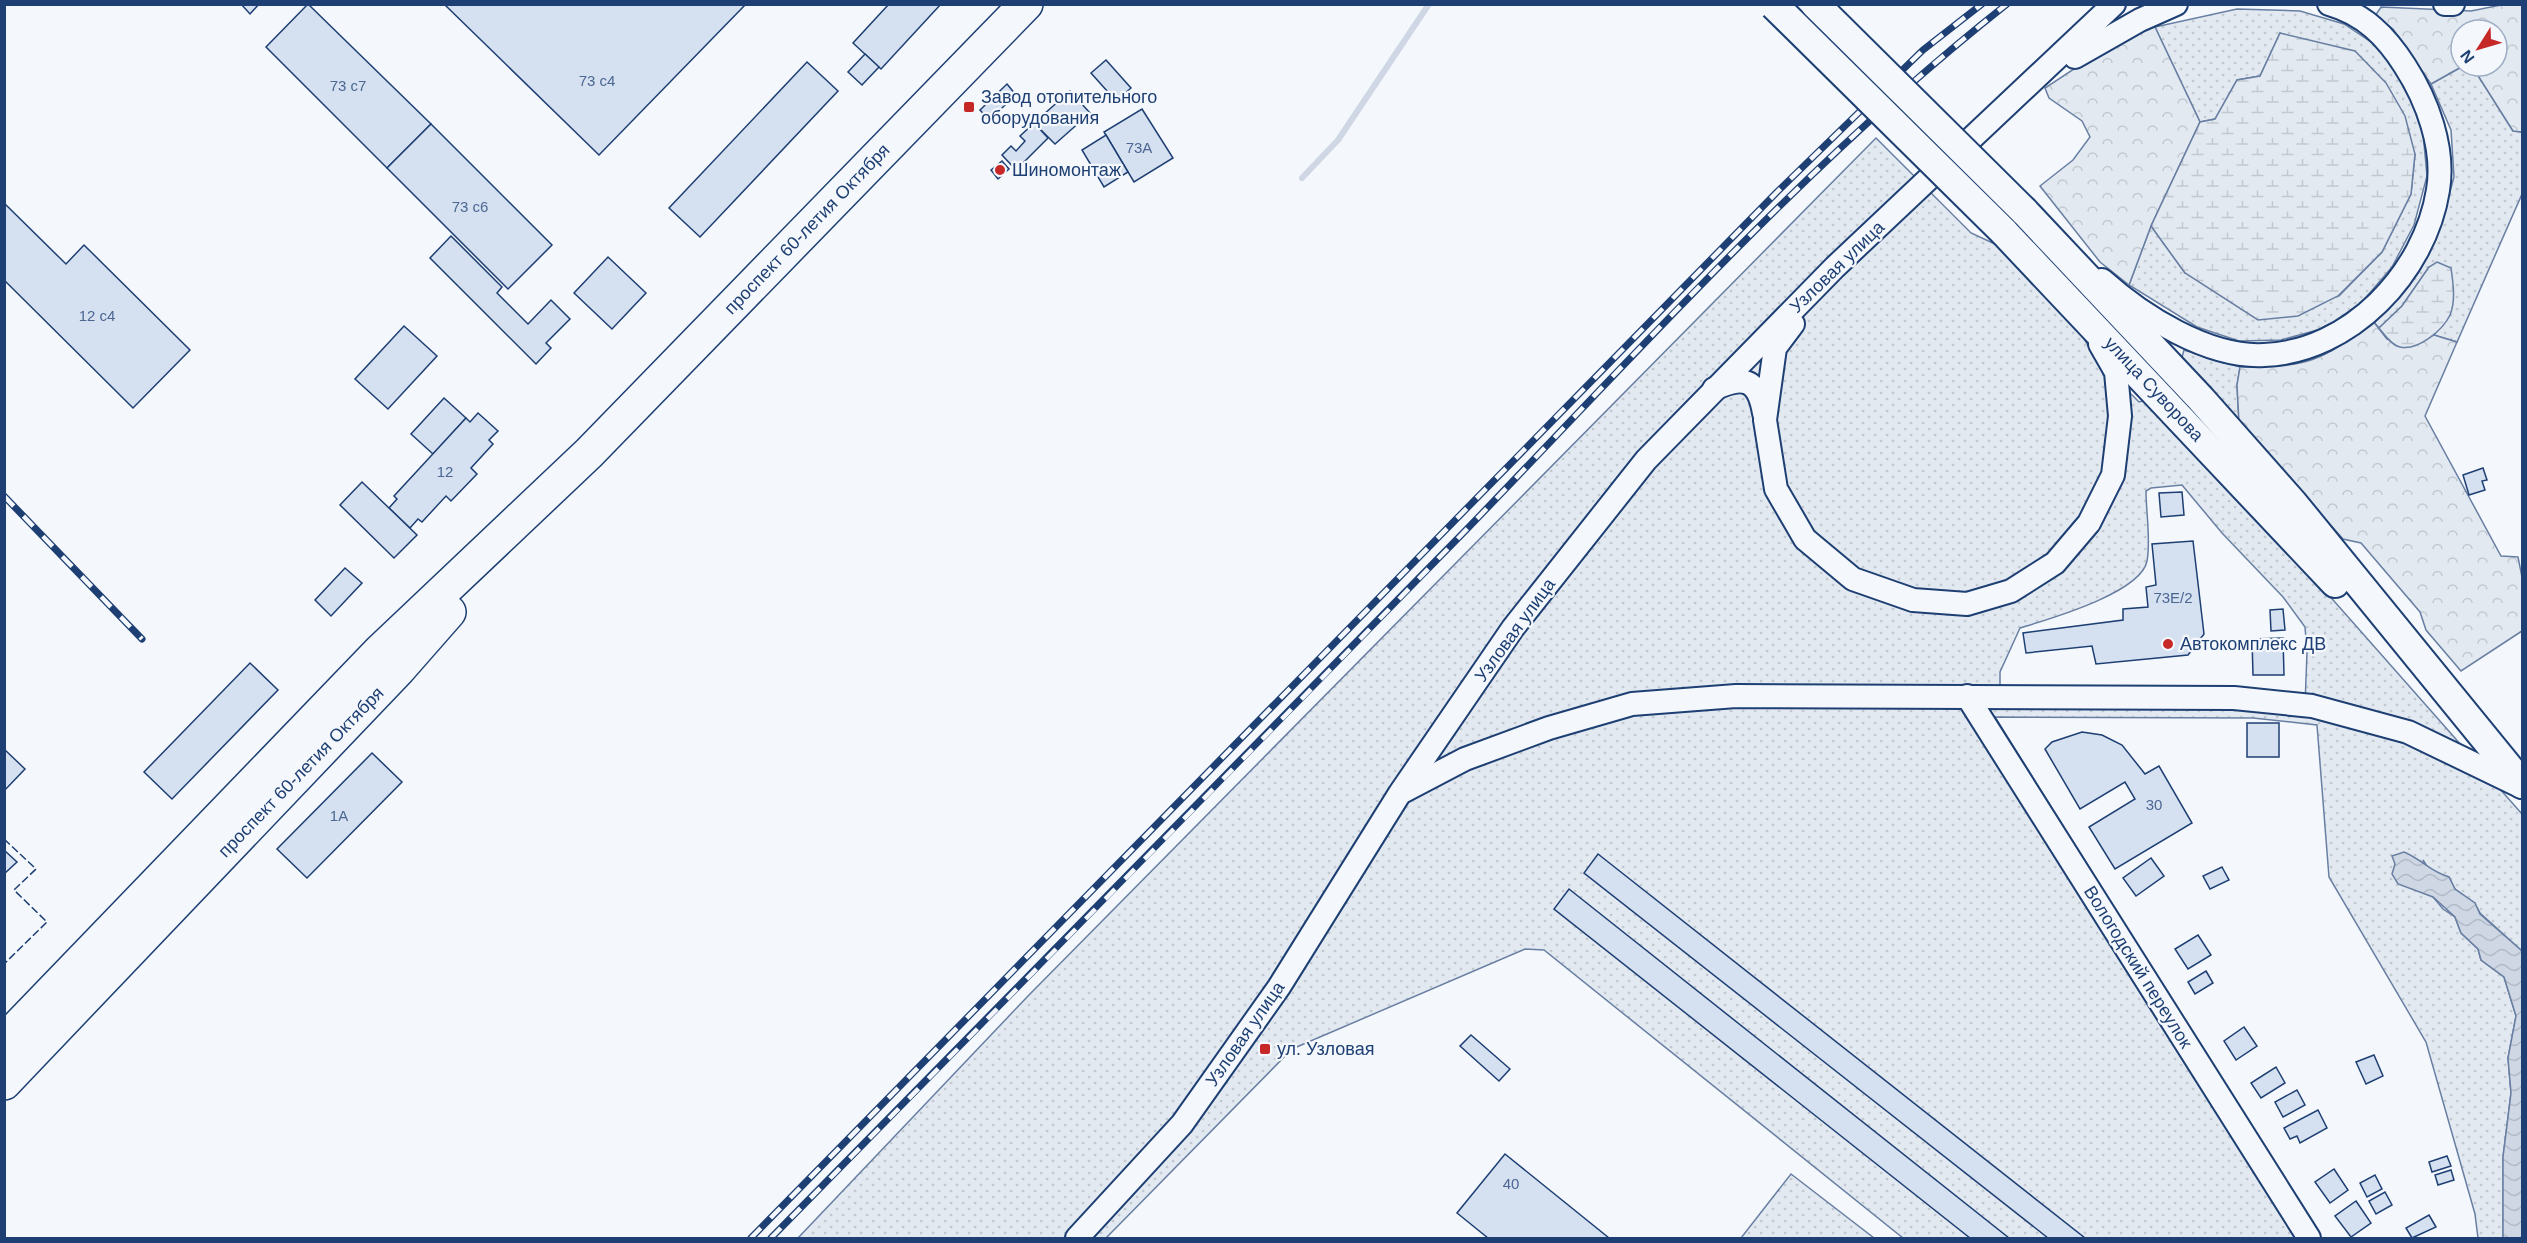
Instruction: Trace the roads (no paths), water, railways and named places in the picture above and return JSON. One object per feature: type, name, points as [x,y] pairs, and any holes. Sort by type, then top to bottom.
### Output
[{"type":"highway","name":"проспект 60-летия Октября","points":[[4,1041],[380,651],[589,453],[1026,4]]},
{"type":"highway","name":"проспект 60-летия Октября","points":[[4,1083],[399,669],[589,453]]},
{"type":"main road","name":"улица Суворова","points":[[1815,4],[2024,211],[2178,374],[2293,503],[2523,785]]},
{"type":"main road","name":"улица Суворова","points":[[1774,5],[2003,231],[2081,312],[2523,785]]},
{"type":"street","points":[[2031,86],[2114,4]]},
{"type":"street","points":[[2031,86],[2100,40],[2176,4]]},
{"type":"street","points":[[2024,211],[2110,287],[2179,334],[2229,352],[2263,356],[2308,349],[2346,328],[2384,298],[2430,226],[2439,188],[2437,142],[2419,88],[2386,38],[2347,9],[2330,4]]},
{"type":"street","points":[[2445,4],[2453,4]]},
{"type":"street","name":"Узловая улица","points":[[1077,1239],[1182,1124],[1279,987],[1400,793],[1513,628],[1646,460],[1835,267],[2031,86]]},
{"type":"street","points":[[1765,420],[1775,348],[1835,267]]},
{"type":"street","points":[[1714,389],[1739,381],[1753,385],[1760,393],[1776,489],[1805,539],[1853,579],[1913,600],[1967,604],[2011,591],[2055,563],[2090,523],[2113,475],[2120,416],[2116,372],[2081,312]]},
{"type":"street","points":[[1400,793],[1465,759],[1550,728],[1632,704],[1736,696],[2246,699],[2312,706],[2408,732],[2523,785]]},
{"type":"street","name":"Вологодский переулок","points":[[1967,696],[2309,1239]]},
{"type":"water","points":[[2404,852],[2436,872],[2449,877],[2455,889],[2475,903],[2480,914],[2522,951],[2522,1238],[2503,1238],[2503,1157],[2511,1093],[2508,1058],[2516,1016],[2504,977],[2481,960],[2478,949],[2461,933],[2455,917],[2433,897],[2398,884],[2392,874],[2395,864],[2392,856]]},
{"type":"waterway","points":[[1302,178],[1338,140],[1429,4]]},
{"type":"railway","points":[[751,1238],[1777,192],[1923,50],[1982,4]]},
{"type":"railway","points":[[771,1238],[1466,530],[1727,258],[1863,127],[2007,4]]},
{"type":"railway","points":[[4,496],[142,639]]},
{"type":"place","name":"Завод отопительного оборудования","points":[[969,107]]},
{"type":"place","name":"Шиномонтаж","points":[[1000,170]]},
{"type":"place","name":"Автокомплекс ДВ","points":[[2168,644]]},
{"type":"place","name":"ул. Узловая","points":[[1265,1049]]}]
